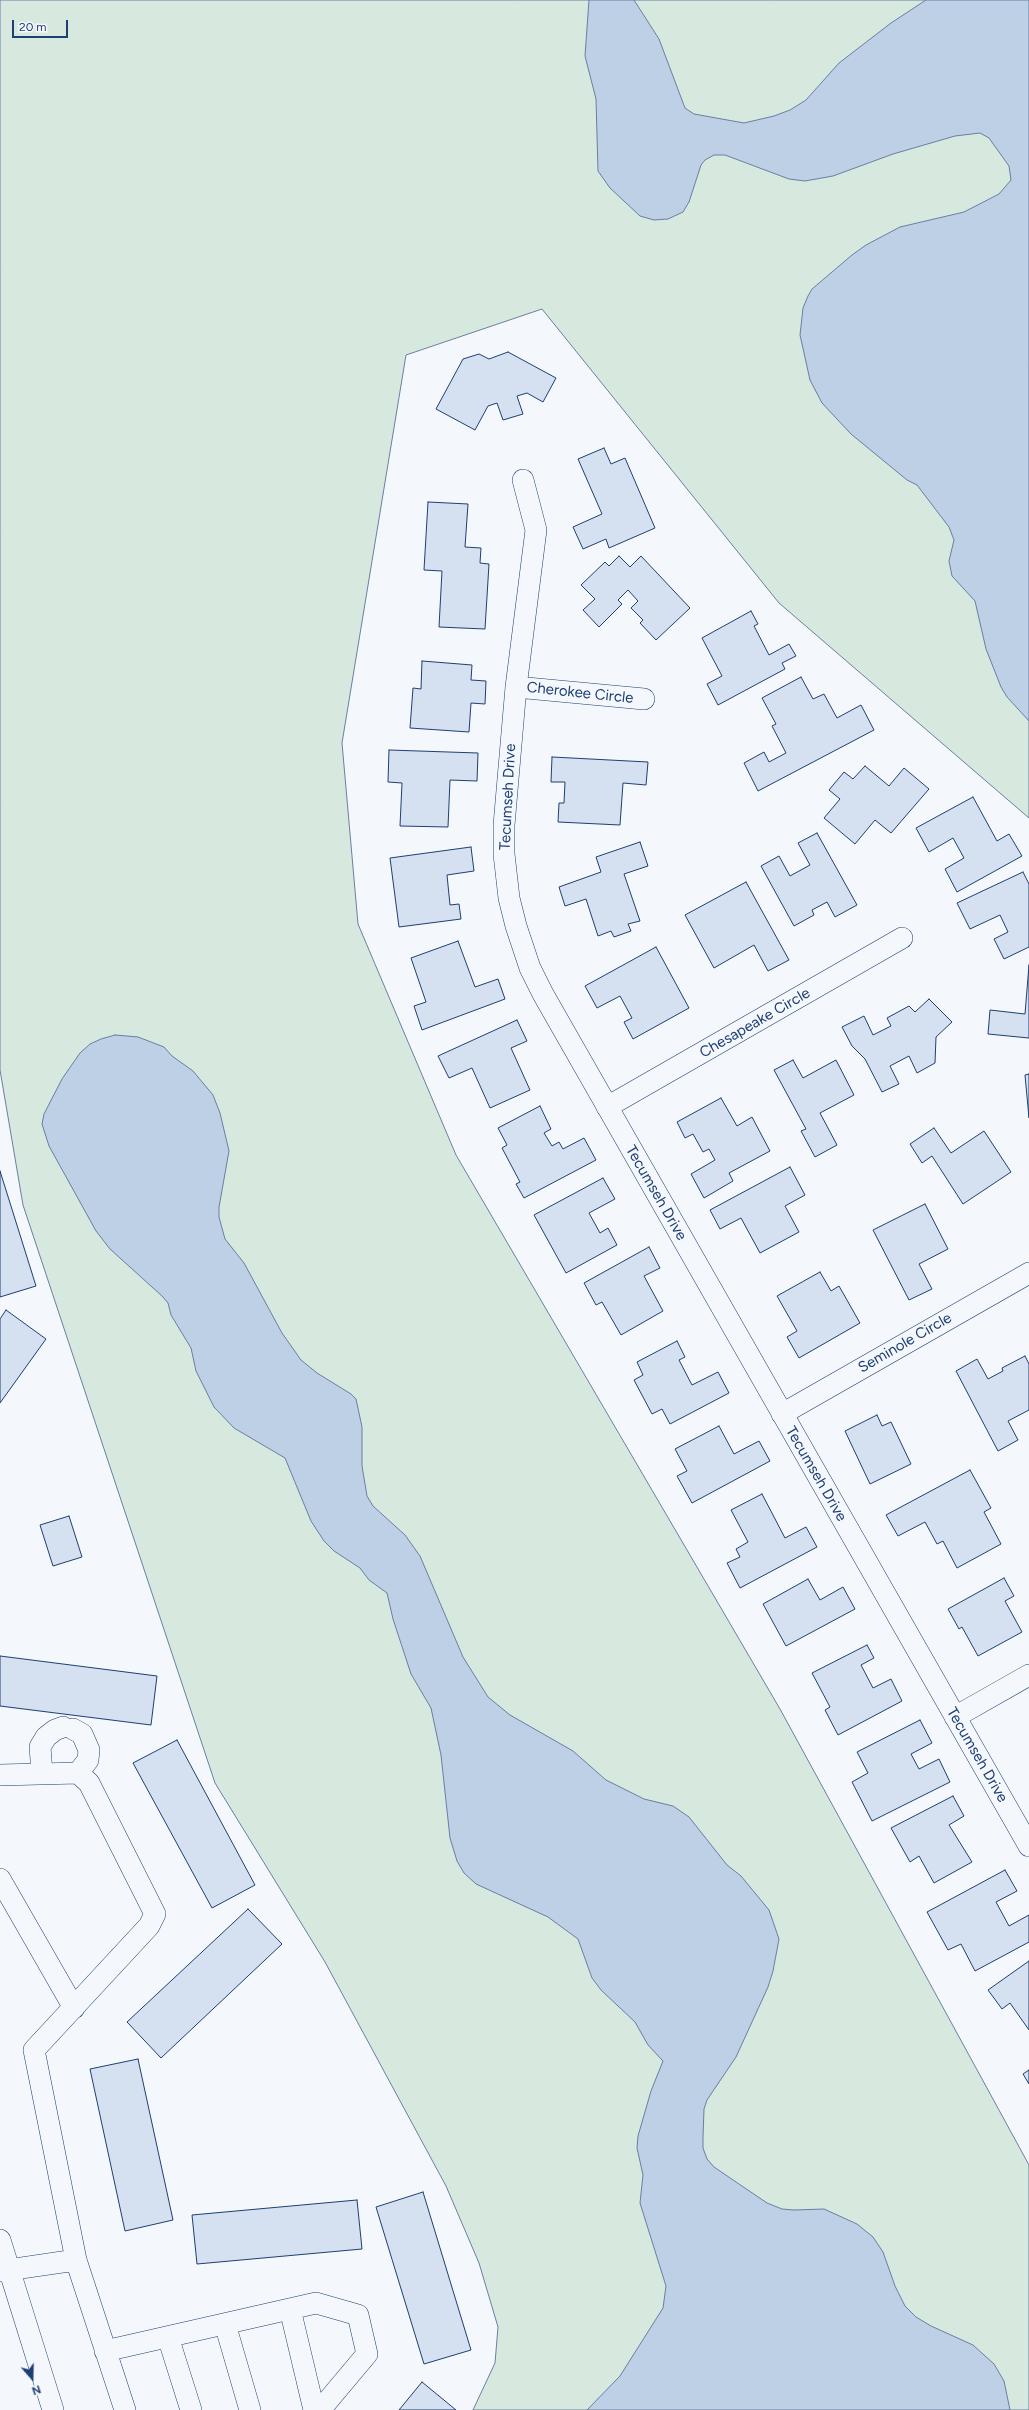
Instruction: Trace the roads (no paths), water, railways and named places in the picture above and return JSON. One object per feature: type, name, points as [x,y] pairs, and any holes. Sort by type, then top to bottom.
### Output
[{"type":"street","name":"Tecumseh Drive","points":[[524,480],[536,530],[516,687],[504,825],[504,854],[510,898],[516,926],[536,981],[1029,1846]]},
{"type":"street","name":"Cherokee Circle","points":[[516,687],[644,699]]},
{"type":"street","name":"Chesapeake Circle","points":[[607,1107],[902,938]]},
{"type":"street","name":"Seminole Circle","points":[[782,1414],[1029,1273]]},
{"type":"street","points":[[956,1717],[1029,1676]]},
{"type":"street","points":[[42,1774],[40,1747],[46,1737],[56,1730],[68,1728],[82,1734],[90,1750],[88,1760],[78,1773]]},
{"type":"street","points":[[0,1775],[78,1773],[89,1783],[155,1914],[149,1926],[34,2050],[76,2260],[125,2410]]},
{"type":"street","points":[[0,1879],[74,2008]]},
{"type":"street","points":[[0,2240],[5,2270],[53,2410]]},
{"type":"street","points":[[5,2270],[76,2260]]},
{"type":"street","points":[[106,2351],[316,2303],[358,2316],[367,2354],[320,2410]]},
{"type":"street","points":[[290,2309],[314,2410]]},
{"type":"street","points":[[225,2324],[250,2410]]},
{"type":"street","points":[[168,2336],[191,2410]]},
{"type":"water","points":[[589,0],[634,0],[659,39],[685,108],[694,114],[744,123],[774,116],[790,110],[806,100],[839,63],[891,23],[926,0],[1029,0],[1029,721],[1007,697],[1001,687],[986,649],[975,601],[952,576],[949,561],[954,540],[949,527],[917,485],[907,480],[851,434],[822,403],[810,380],[800,335],[803,308],[812,289],[852,255],[866,245],[900,227],[964,212],[999,194],[1011,180],[1009,166],[989,138],[980,133],[955,136],[893,154],[833,176],[805,181],[789,179],[725,155],[714,155],[705,160],[701,165],[689,202],[683,212],[668,219],[654,220],[640,216],[610,188],[598,171],[596,99],[585,56]]},
{"type":"water","points":[[115,1035],[138,1037],[164,1047],[172,1056],[193,1071],[213,1095],[220,1113],[229,1151],[219,1207],[219,1217],[225,1239],[244,1263],[282,1333],[301,1360],[317,1373],[351,1394],[356,1399],[362,1427],[362,1466],[367,1496],[373,1506],[405,1535],[420,1556],[463,1657],[488,1697],[510,1715],[573,1751],[606,1780],[644,1799],[673,1806],[689,1817],[727,1865],[741,1876],[769,1910],[779,1939],[773,1971],[768,1987],[736,2057],[707,2100],[704,2109],[703,2148],[707,2159],[714,2167],[767,2203],[782,2209],[824,2209],[857,2224],[873,2237],[883,2252],[895,2286],[905,2306],[916,2317],[931,2326],[973,2345],[994,2364],[1004,2381],[1010,2410],[587,2410],[620,2376],[663,2308],[666,2286],[640,2203],[643,2175],[637,2148],[638,2136],[651,2091],[663,2061],[648,2045],[635,2022],[601,1990],[592,1978],[578,1939],[548,1917],[476,1884],[464,1873],[457,1861],[450,1838],[441,1755],[431,1708],[411,1674],[393,1619],[387,1593],[369,1580],[360,1568],[334,1551],[324,1541],[311,1521],[285,1458],[234,1428],[214,1407],[196,1371],[191,1348],[171,1315],[168,1303],[110,1249],[96,1231],[49,1146],[42,1124],[44,1114],[62,1079],[80,1053],[90,1044]]}]
